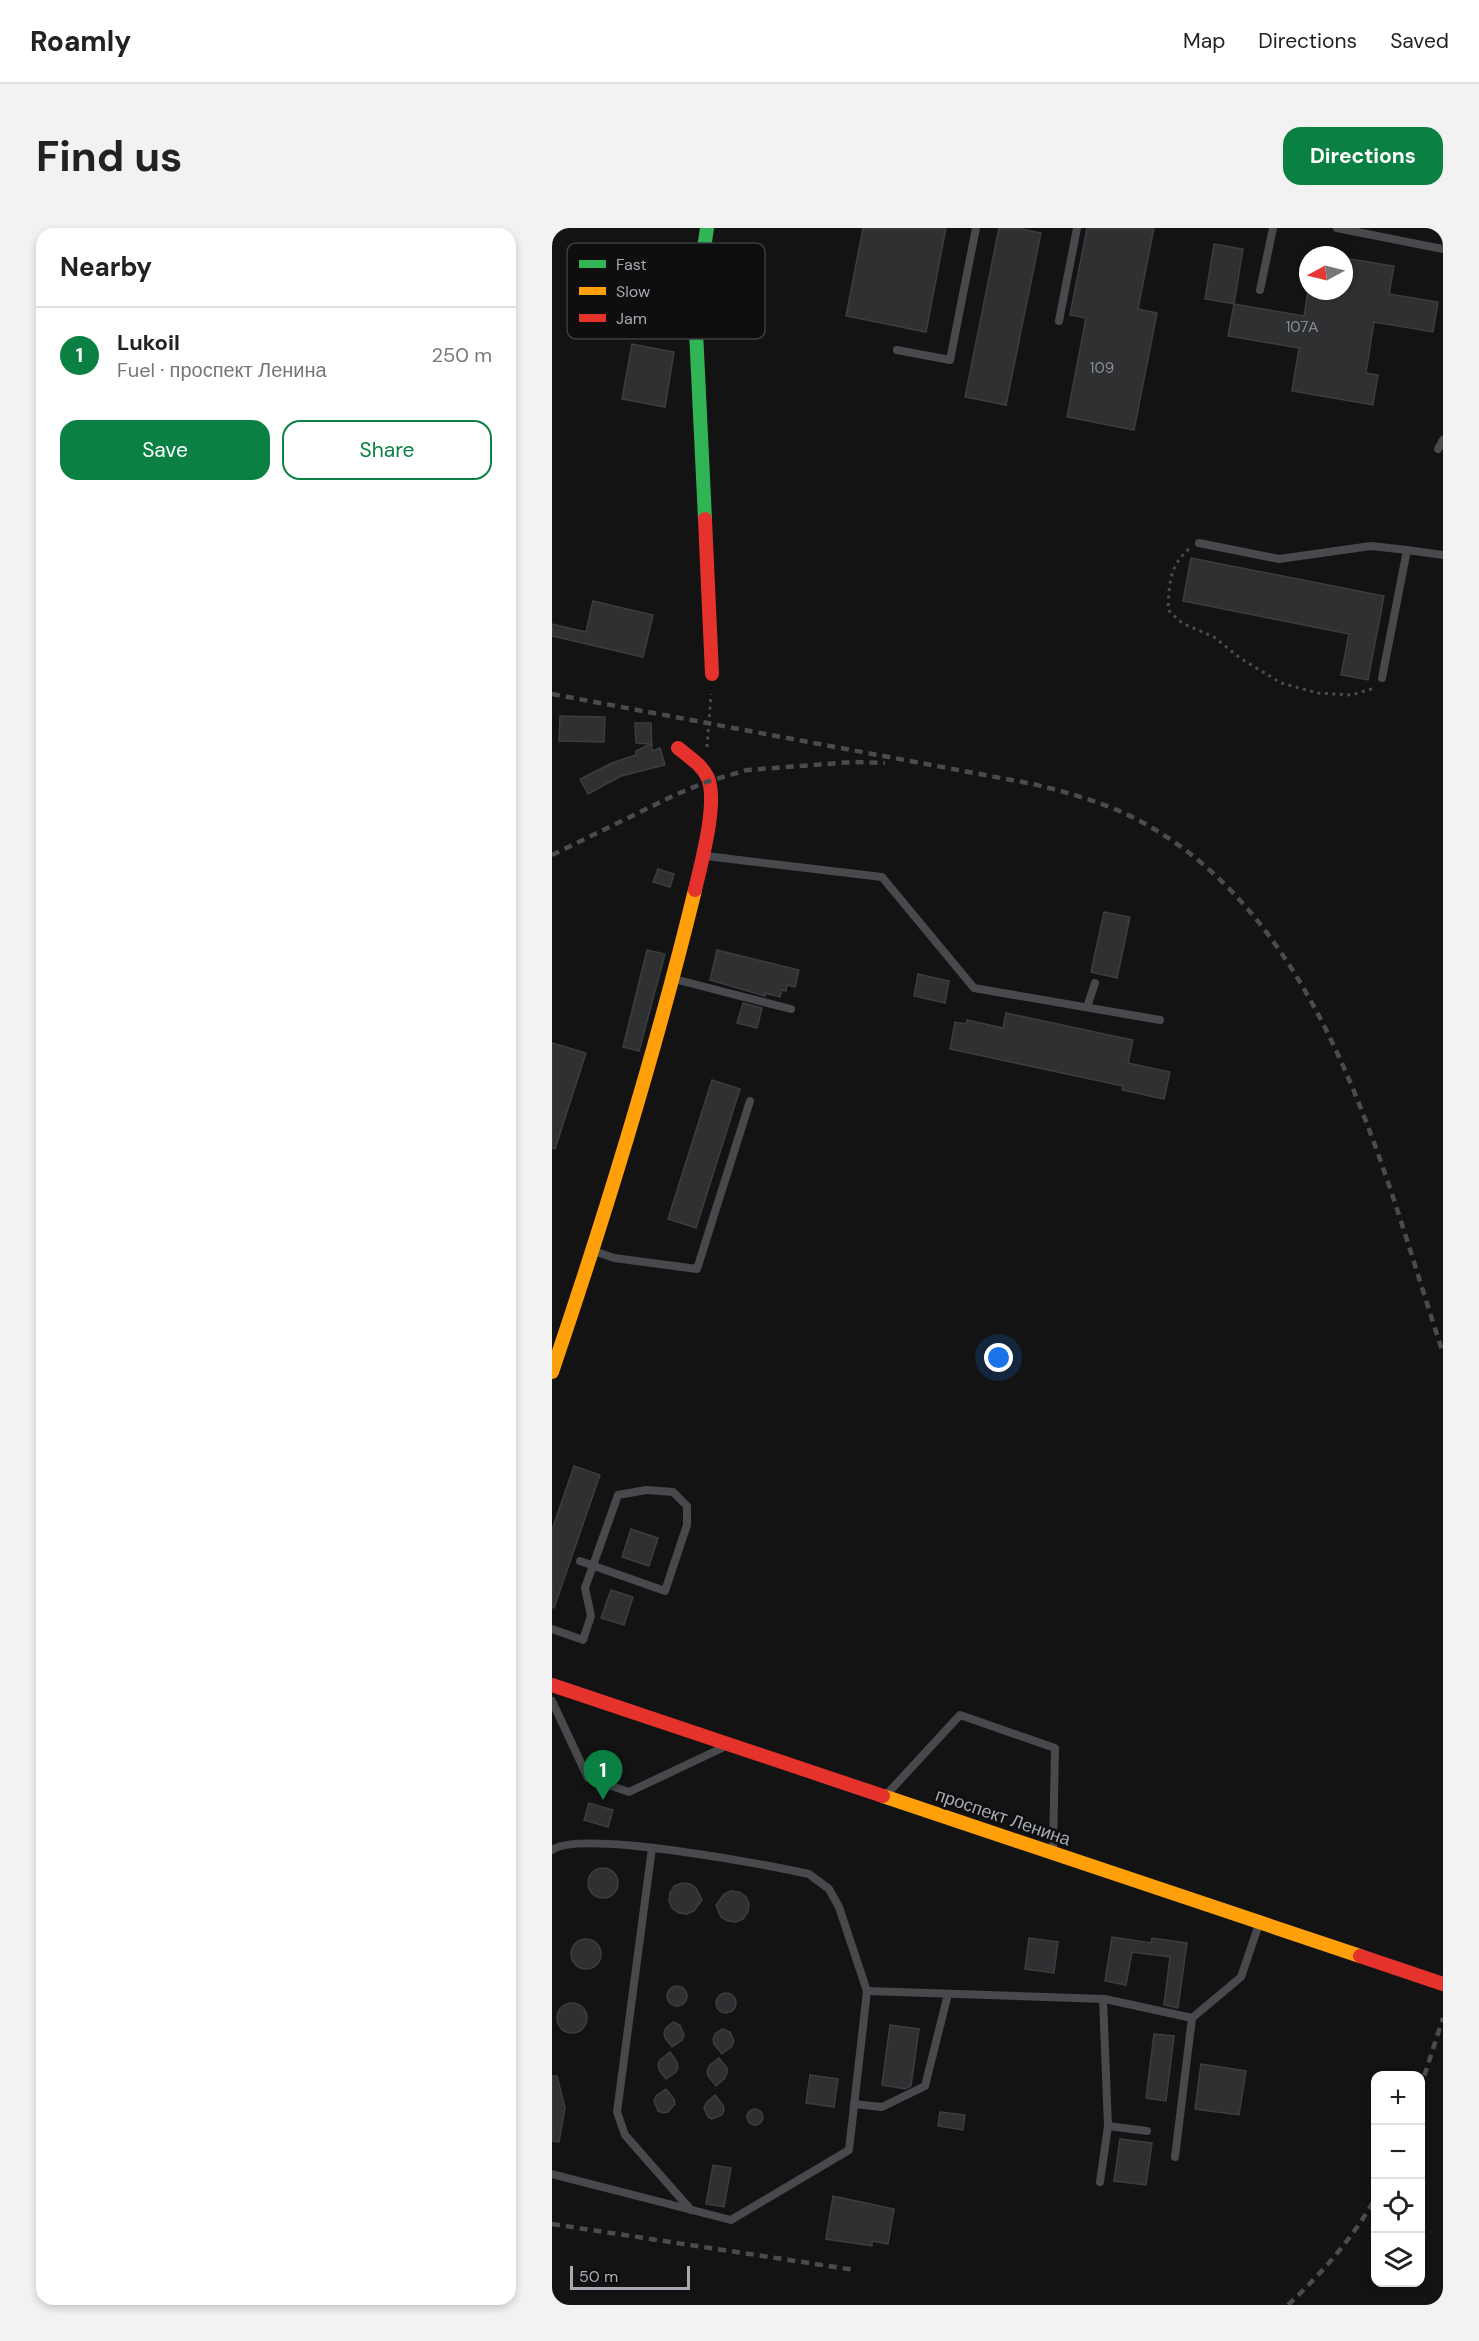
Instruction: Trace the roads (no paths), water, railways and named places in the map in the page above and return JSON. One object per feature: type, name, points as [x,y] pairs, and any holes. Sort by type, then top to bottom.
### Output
[{"type":"street","points":[[704,243],[706,228]]},
{"type":"street","points":[[696,339],[712,674]]},
{"type":"street","points":[[552,1372],[593,1250],[674,979],[687,906],[702,855],[710,787],[705,771],[678,748]]},
{"type":"street","name":"проспект Ленина","points":[[552,1685],[1443,1984]]},
{"type":"lane","points":[[897,350],[950,360],[976,228]]},
{"type":"lane","points":[[1059,321],[1077,228]]},
{"type":"lane","points":[[1260,290],[1273,228]]},
{"type":"lane","points":[[1337,228],[1443,249]]},
{"type":"lane","points":[[1438,449],[1443,440]]},
{"type":"lane","points":[[1199,543],[1280,559],[1371,546],[1443,555]]},
{"type":"lane","points":[[1382,678],[1407,550]]},
{"type":"lane","points":[[702,855],[882,877],[974,988],[1160,1020]]},
{"type":"lane","points":[[674,979],[791,1009]]},
{"type":"lane","points":[[1087,1007],[1095,983]]},
{"type":"lane","points":[[593,1250],[614,1258],[697,1269],[750,1101]]},
{"type":"lane","points":[[552,1629],[583,1640],[591,1616],[585,1588],[593,1566],[618,1495],[646,1490],[672,1492],[687,1506],[687,1525],[664,1592],[593,1566],[580,1561]]},
{"type":"lane","points":[[552,1701],[588,1778],[629,1792],[729,1745]]},
{"type":"lane","points":[[885,1797],[960,1716],[1055,1748],[1053,1853]]},
{"type":"lane","points":[[552,1851],[559,1845],[583,1844],[652,1848],[808,1874],[829,1889],[839,1907],[867,1991],[849,2150],[731,2220],[552,2174]]},
{"type":"lane","points":[[652,1848],[617,2112],[625,2134],[691,2210]]},
{"type":"lane","points":[[1174,2157],[1192,2018],[1241,1977],[1259,1923]]},
{"type":"lane","points":[[867,1991],[1103,1999],[1192,2018]]},
{"type":"lane","points":[[854,2104],[882,2107],[925,2086],[948,1994]]},
{"type":"lane","points":[[1100,2182],[1108,2126],[1103,1999]]},
{"type":"lane","points":[[1108,2126],[1147,2132]]},
{"type":"railway","points":[[552,694],[1047,787],[1088,799],[1140,821],[1204,865],[1257,920],[1302,985],[1338,1056],[1369,1130],[1396,1206],[1443,1353]]},
{"type":"railway","points":[[552,855],[675,795],[706,782],[747,770],[853,762],[885,763]]},
{"type":"railway","points":[[1425,2074],[1443,2018]]},
{"type":"railway","points":[[1288,2305],[1336,2254],[1371,2205]]},
{"type":"railway","points":[[552,2224],[855,2270]]},
{"type":"place","name":"Lukoil","points":[[603,1800]]}]
